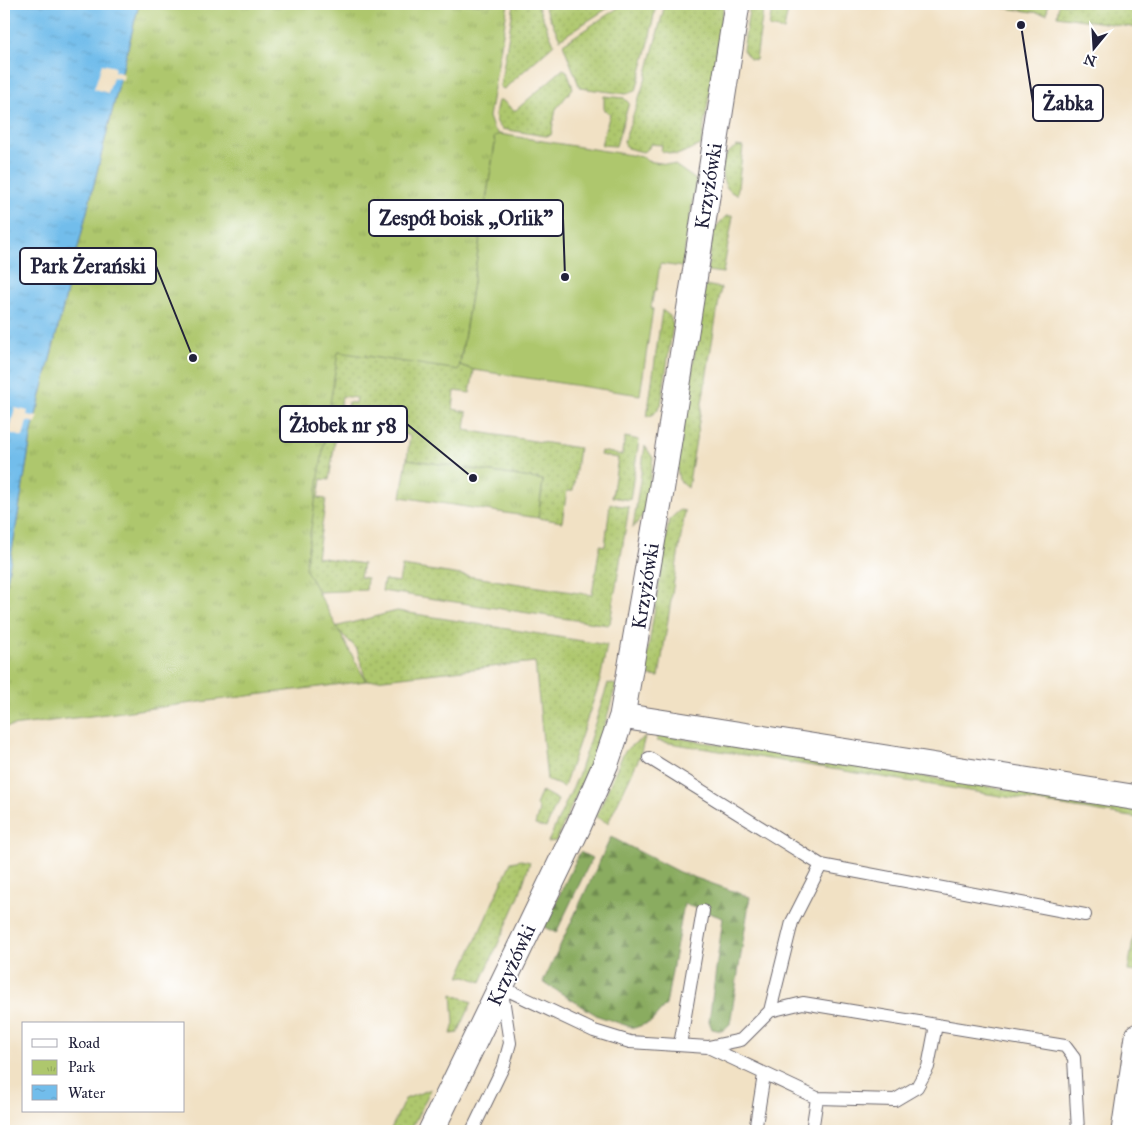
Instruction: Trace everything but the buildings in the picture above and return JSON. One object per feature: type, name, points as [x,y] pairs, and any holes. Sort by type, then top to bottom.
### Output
[{"type":"street","name":"Krzyżówki","points":[[431,1131],[578,827],[606,763],[622,716],[661,492],[737,4]]},
{"type":"street","points":[[622,716],[1138,798]]},
{"type":"street","points":[[1124,1131],[1138,1036]]},
{"type":"lane","points":[[649,758],[821,865],[1085,915]]},
{"type":"lane","points":[[708,1048],[741,1040],[770,1011],[792,922],[821,865]]},
{"type":"lane","points":[[680,1045],[702,911]]},
{"type":"lane","points":[[501,987],[594,1031],[630,1042],[708,1048],[817,1098],[894,1100],[917,1087],[928,1067],[936,1025]]},
{"type":"lane","points":[[472,1131],[504,1065],[510,1043],[501,987]]},
{"type":"lane","points":[[770,1011],[803,1003],[1065,1046],[1074,1058],[1078,1131]]},
{"type":"lane","points":[[755,1131],[764,1075]]},
{"type":"lane","points":[[812,1131],[817,1098]]},
{"type":"green space","points":[[139,4],[508,4],[489,117],[493,128],[499,134],[494,137],[495,144],[459,370],[338,352],[305,568],[366,681],[4,727],[4,599],[32,431]]},
{"type":"green space","points":[[514,4],[537,4],[554,44],[504,89],[500,87]]},
{"type":"green space","points":[[543,4],[614,4],[560,39]]},
{"type":"green space","points":[[624,4],[656,4],[649,42],[636,91],[626,94],[580,88],[563,44]]},
{"type":"green space","points":[[665,4],[724,4],[701,145],[677,155],[661,151],[662,145],[650,144],[649,148],[643,152],[627,148],[624,142],[646,77]]},
{"type":"green space","points":[[750,4],[764,4],[756,60],[750,59],[743,50]]},
{"type":"green space","points":[[773,4],[789,4],[784,30],[769,27]]},
{"type":"green space","points":[[979,4],[1048,4],[1047,14]]},
{"type":"green space","points":[[1059,4],[1138,4],[1138,28],[1057,16]]},
{"type":"green space","points":[[563,69],[567,71],[573,88],[556,109],[551,135],[546,136],[502,129],[499,126],[496,116],[498,101],[502,100],[513,110],[516,110]]},
{"type":"green space","points":[[604,96],[624,98],[629,103],[616,146],[601,145],[610,114],[604,109]]},
{"type":"green space","points":[[499,134],[643,157],[647,161],[675,165],[696,180],[682,267],[660,264],[651,308],[653,309],[640,395],[474,370],[460,365],[495,144],[494,137]]},
{"type":"green space","points":[[495,144],[460,365],[474,370],[470,393],[455,391],[453,409],[467,412],[465,430],[579,448],[573,491],[567,491],[562,522],[538,518],[543,480],[407,459],[410,436],[403,434],[406,416],[347,408],[348,402],[355,403],[356,398],[342,396],[329,480],[321,479],[318,498],[326,499],[317,557],[363,564],[360,577],[367,578],[366,590],[269,594],[323,357]]},
{"type":"green space","points":[[737,146],[743,147],[737,195],[727,188],[722,171],[727,154]]},
{"type":"green space","points":[[726,216],[733,216],[723,273],[707,271],[714,229]]},
{"type":"green space","points":[[705,285],[721,288],[688,488],[679,480],[677,469]]},
{"type":"green space","points":[[662,310],[670,316],[673,324],[661,405],[654,414],[647,417]]},
{"type":"green space","points":[[625,437],[639,440],[630,500],[612,497],[618,458],[600,455],[601,451],[622,455]]},
{"type":"green space","points":[[645,446],[653,458],[645,512],[633,528]]},
{"type":"green space","points":[[407,459],[543,480],[538,518],[401,497]]},
{"type":"green space","points":[[610,504],[629,507],[610,623],[608,625],[382,591],[384,580],[399,582],[402,566],[592,595],[600,545],[605,546]]},
{"type":"green space","points":[[680,510],[685,511],[659,677],[644,675],[669,520]]},
{"type":"green space","points":[[397,611],[607,645],[600,681],[564,787],[547,780],[535,662],[366,681],[357,649],[335,627]]},
{"type":"green space","points":[[608,683],[616,685],[600,742],[556,841],[548,842],[578,776]]},
{"type":"green space","points":[[658,735],[1138,810],[1138,818],[657,741]]},
{"type":"green space","points":[[645,737],[640,756],[608,823],[596,817],[623,754],[629,747]]},
{"type":"green space","points":[[542,791],[558,800],[546,828],[535,825],[539,810],[536,805]]},
{"type":"green space","points":[[611,837],[679,872],[750,897],[730,1024],[722,1031],[712,1029],[709,1021],[723,918],[684,904],[666,1005],[651,1022],[634,1028],[598,1016],[543,982]]},
{"type":"green space","points":[[580,852],[592,858],[556,933],[544,927]]},
{"type":"green space","points":[[521,860],[530,862],[518,899],[481,982],[466,976],[459,977],[511,862]]},
{"type":"green space","points":[[1135,927],[1138,927],[1138,972],[1128,971]]},
{"type":"green space","points":[[452,994],[472,1002],[458,1033],[451,1034],[454,1023]]},
{"type":"green space","points":[[431,1089],[410,1131],[390,1131],[405,1099]]},
{"type":"water","points":[[4,4],[139,4],[32,431],[4,599]]},
{"type":"pier","points":[[102,64],[115,67],[114,71],[124,74],[123,80],[113,77],[108,93],[94,89]]},
{"type":"pier","points":[[15,408],[28,411],[27,415],[38,417],[36,423],[27,421],[23,437],[9,433]]},
{"type":"place","name":"Żabka","points":[[1021,25]]},
{"type":"place","name":"Zespół boisk „Orlik”","points":[[565,277]]},
{"type":"place","name":"Park Żerański","points":[[193,358]]},
{"type":"place","name":"Żłobek nr 58","points":[[473,478]]}]
